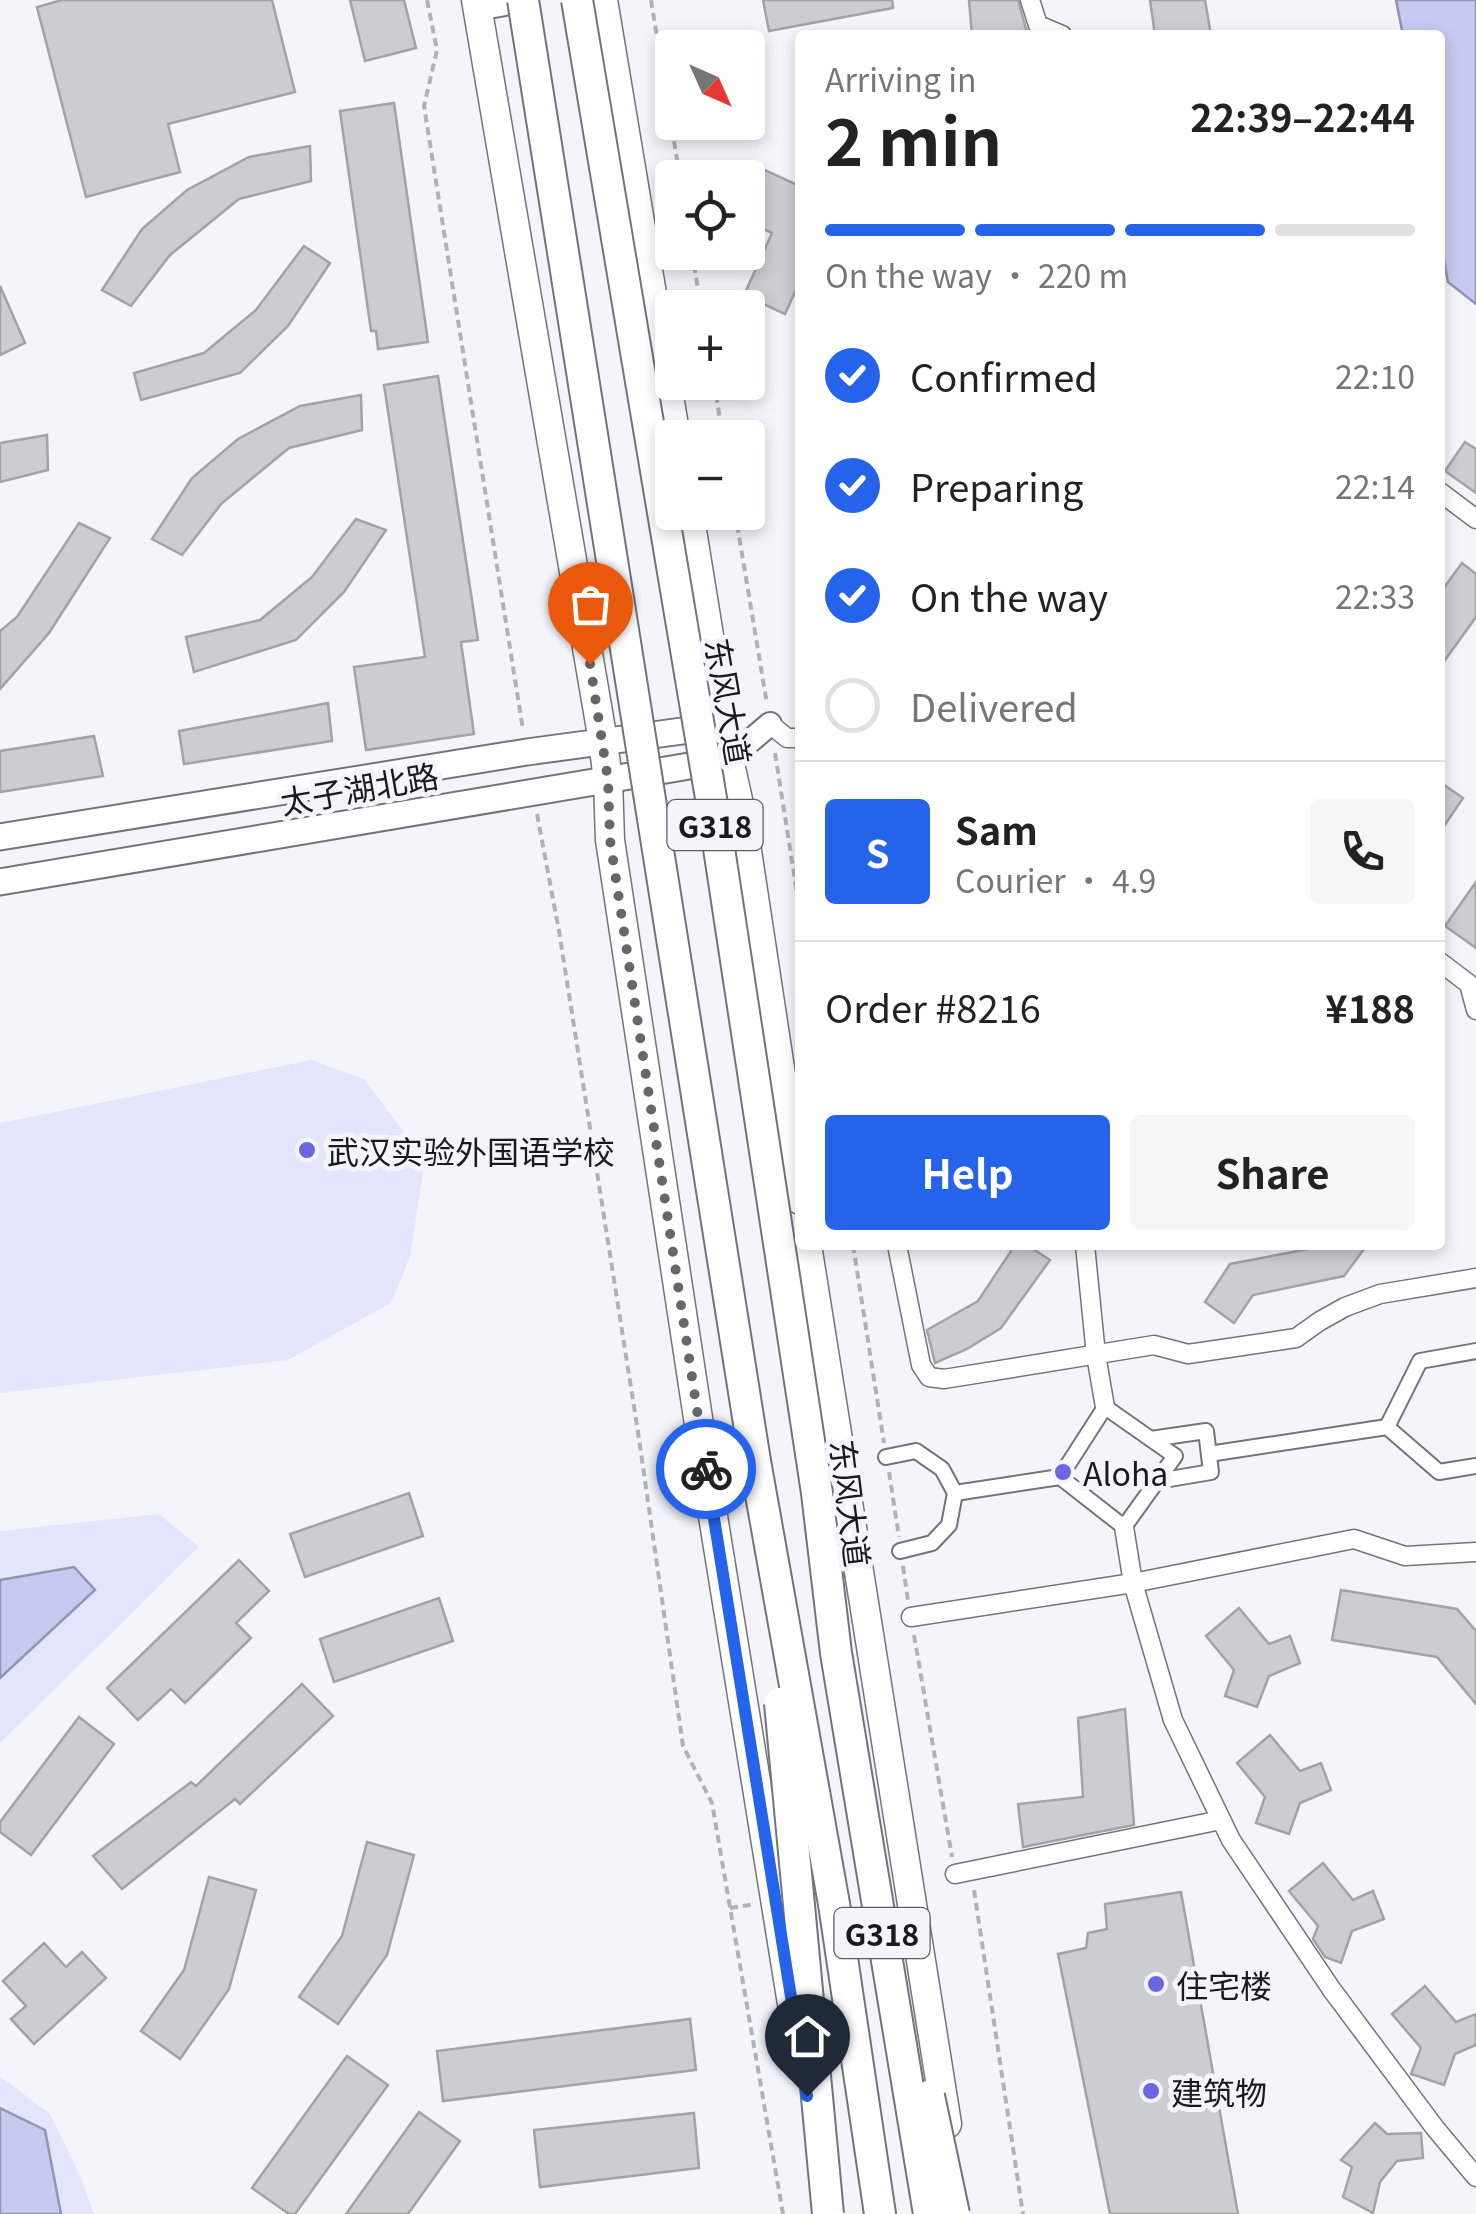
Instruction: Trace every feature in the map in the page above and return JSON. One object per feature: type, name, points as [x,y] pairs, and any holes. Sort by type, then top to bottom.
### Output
[{"type":"highway","name":"G318","points":[[525,0],[756,1461],[834,1904],[880,2214]]},
{"type":"highway","name":"东风大道","points":[[577,0],[715,822],[817,1493],[836,1653]]},
{"type":"highway","points":[[756,1461],[827,2214]]},
{"type":"highway","name":"G318","points":[[836,1653],[929,2214]]},
{"type":"highway","points":[[836,1653],[958,2214]]},
{"type":"main road","points":[[604,0],[673,420]]},
{"type":"main road","points":[[477,5],[603,741],[610,840],[712,1510],[827,2214]]},
{"type":"main road","points":[[691,530],[742,818],[795,1167]]},
{"type":"main road","name":"太子湖北路","points":[[0,837],[526,752],[724,725]]},
{"type":"main road","name":"太子湖北路","points":[[0,882],[729,759]]},
{"type":"main road","points":[[808,1250],[958,2214]]},
{"type":"street","points":[[477,5],[525,0]]},
{"type":"street","points":[[1030,0],[1038,25],[1050,30]]},
{"type":"street","points":[[1445,496],[1476,519]]},
{"type":"street","points":[[729,759],[770,724],[787,738],[795,738]]},
{"type":"street","points":[[1445,966],[1469,984],[1476,1010]]},
{"type":"street","points":[[898,1250],[921,1365],[928,1378],[944,1380],[1154,1345],[1188,1354],[1296,1338],[1345,1307],[1380,1294],[1476,1278]]},
{"type":"street","points":[[1060,1477],[1105,1406],[1086,1250]]},
{"type":"street","points":[[1387,1427],[1420,1361],[1476,1351]]},
{"type":"street","points":[[1105,1406],[1175,1456],[1124,1526]]},
{"type":"street","points":[[1209,1454],[1387,1427],[1439,1472],[1476,1466]]},
{"type":"street","points":[[1152,1440],[1206,1431],[1211,1472],[1158,1481]]},
{"type":"street","points":[[886,1457],[916,1451],[942,1469],[956,1494],[949,1524],[932,1543],[900,1551]]},
{"type":"street","points":[[956,1494],[1060,1477],[1124,1526],[1133,1582],[1172,1720],[1231,1840],[1332,1990],[1476,2177]]},
{"type":"street","points":[[911,1618],[1133,1582],[1354,1539],[1405,1556],[1476,1552]]},
{"type":"street","points":[[963,1872],[1222,1820]]},
{"type":"path","points":[[428,0],[437,50],[424,106],[526,752]]},
{"type":"path","points":[[651,0],[677,160]]},
{"type":"path","points":[[738,530],[795,881]]},
{"type":"path","points":[[532,790],[559,931],[626,1355],[682,1746],[712,1803],[783,2214]]},
{"type":"path","points":[[963,1872],[1023,2214]]},
{"type":"shaded area","points":[[311,1060],[364,1079],[425,1160],[410,1257],[391,1303],[288,1360],[0,1393],[0,1123]]},
{"type":"shaded area","points":[[159,1514],[199,1547],[0,1743],[0,1531]]},
{"type":"shaded area","points":[[0,2076],[50,2114],[94,2214],[0,2214]]},
{"type":"water","points":[[1396,0],[1476,0],[1476,304],[1448,282],[1445,266],[1445,30],[1402,30]]},
{"type":"water","points":[[74,1567],[95,1590],[0,1678],[0,1580]]},
{"type":"water","points":[[0,2108],[45,2130],[61,2214],[0,2214]]},
{"type":"building","points":[[62,0],[272,0],[295,92],[168,124],[180,172],[86,197],[37,7]]},
{"type":"building","points":[[350,0],[404,0],[416,48],[365,61]]},
{"type":"building","points":[[763,0],[892,0],[893,8],[769,31]]},
{"type":"building","points":[[969,0],[1018,0],[1027,30],[972,30]]},
{"type":"building","points":[[1150,0],[1205,0],[1210,30],[1154,30]]},
{"type":"building","points":[[394,103],[428,342],[378,349],[376,331],[371,331],[340,111]]},
{"type":"building","points":[[310,146],[311,181],[239,199],[170,255],[131,306],[102,290],[142,229],[187,190],[249,157]]},
{"type":"building","points":[[765,170],[795,184],[795,292],[785,314],[765,305],[765,290],[746,290],[755,270],[765,270],[765,248],[772,233],[765,230]]},
{"type":"building","points":[[304,246],[330,263],[288,326],[240,373],[141,400],[134,373],[204,353],[256,310]]},
{"type":"building","points":[[0,286],[25,343],[0,355]]},
{"type":"building","points":[[438,376],[478,640],[461,642],[474,734],[366,750],[354,667],[425,657],[384,385]]},
{"type":"building","points":[[361,395],[362,430],[289,448],[221,504],[182,555],[152,539],[192,478],[238,439],[300,406]]},
{"type":"building","points":[[47,435],[48,470],[0,482],[0,443]]},
{"type":"building","points":[[1465,442],[1476,449],[1476,493],[1445,471]]},
{"type":"building","points":[[356,519],[386,530],[344,592],[296,640],[194,672],[186,637],[260,620],[312,577]]},
{"type":"building","points":[[79,523],[110,538],[49,633],[0,689],[0,631],[17,617]]},
{"type":"building","points":[[1462,563],[1476,574],[1476,617],[1445,660],[1445,586]]},
{"type":"building","points":[[328,703],[332,741],[184,764],[179,731]]},
{"type":"building","points":[[94,736],[103,776],[0,792],[0,751]]},
{"type":"building","points":[[1445,785],[1463,798],[1445,825]]},
{"type":"building","points":[[1476,882],[1476,948],[1445,926]]},
{"type":"building","points":[[1012,1250],[1035,1250],[1050,1260],[1001,1328],[935,1363],[927,1330],[978,1301]]},
{"type":"building","points":[[1303,1250],[1363,1250],[1344,1276],[1253,1295],[1234,1323],[1205,1302],[1230,1264]]},
{"type":"building","points":[[409,1493],[423,1536],[305,1577],[290,1534]]},
{"type":"building","points":[[239,1560],[269,1591],[236,1623],[251,1638],[185,1703],[171,1689],[138,1720],[107,1688]]},
{"type":"building","points":[[1341,1590],[1457,1609],[1476,1631],[1476,1704],[1437,1657],[1332,1640]]},
{"type":"building","points":[[439,1598],[453,1641],[334,1682],[320,1639]]},
{"type":"building","points":[[1239,1608],[1269,1644],[1290,1636],[1300,1663],[1269,1676],[1257,1707],[1225,1696],[1234,1670],[1206,1636]]},
{"type":"building","points":[[302,1684],[333,1716],[240,1804],[235,1799],[122,1889],[93,1856],[191,1782],[196,1786]]},
{"type":"building","points":[[1125,1709],[1134,1825],[1023,1847],[1018,1804],[1083,1797],[1078,1718]]},
{"type":"building","points":[[79,1717],[114,1744],[31,1855],[0,1832],[0,1822]]},
{"type":"building","points":[[1270,1735],[1300,1771],[1321,1763],[1331,1790],[1300,1803],[1289,1834],[1256,1823],[1265,1797],[1237,1763]]},
{"type":"building","points":[[367,1842],[414,1855],[387,1955],[338,2024],[299,1997],[342,1936]]},
{"type":"building","points":[[1323,1863],[1353,1900],[1373,1891],[1384,1919],[1352,1931],[1341,1963],[1325,1957],[1313,1939],[1318,1926],[1289,1891]]},
{"type":"building","points":[[209,1877],[256,1890],[229,1989],[180,2059],[141,2031],[184,1970]]},
{"type":"building","name":"建筑物","points":[[1181,1892],[1238,2214],[1110,2214],[1058,1954],[1086,1948],[1088,1933],[1107,1929],[1105,1904]]},
{"type":"building","points":[[44,1943],[66,1967],[82,1952],[106,1978],[34,2044],[11,2019],[26,2006],[3,1981]]},
{"type":"building","points":[[1425,1986],[1456,2022],[1476,2014],[1476,2045],[1455,2054],[1444,2085],[1411,2074],[1421,2048],[1392,2014]]},
{"type":"building","points":[[690,2019],[696,2070],[443,2101],[437,2051]]},
{"type":"building","points":[[347,2056],[388,2085],[295,2214],[289,2214],[252,2188]]},
{"type":"building","points":[[419,2112],[460,2141],[408,2214],[346,2214]]},
{"type":"building","points":[[694,2113],[699,2168],[540,2187],[534,2130]]},
{"type":"building","points":[[1375,2123],[1387,2134],[1421,2133],[1423,2158],[1397,2161],[1380,2182],[1373,2213],[1343,2197],[1352,2167],[1341,2160]]},
{"type":"way so far","points":[[590,664],[608,780],[610,840],[706,1469]]},
{"type":"place","name":"武汉实验外国语学校","points":[[307,1150]]},
{"type":"place","name":"Aloha","points":[[1063,1472]]},
{"type":"place","name":"住宅楼","points":[[1156,1984]]},
{"type":"place","name":"建筑物","points":[[1151,2091]]},
{"type":"route","points":[[706,1469],[807,2096]]}]
